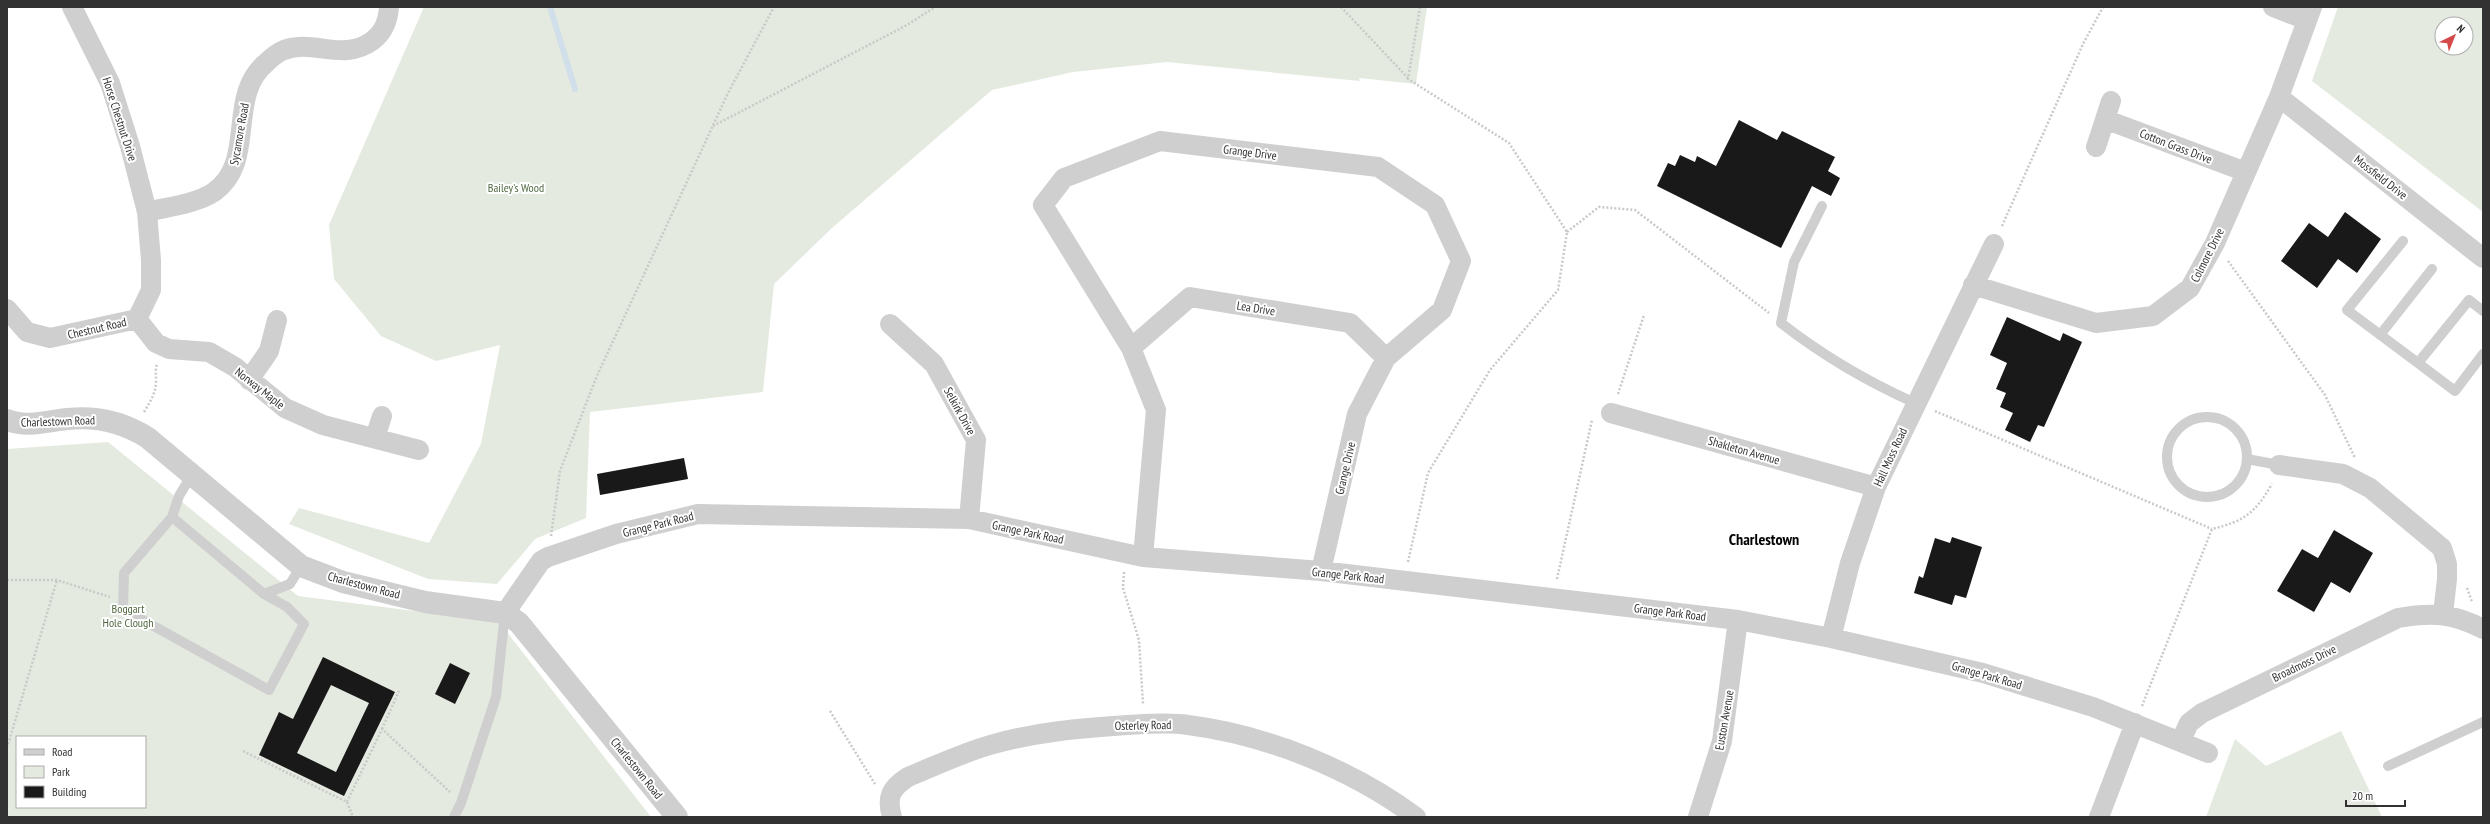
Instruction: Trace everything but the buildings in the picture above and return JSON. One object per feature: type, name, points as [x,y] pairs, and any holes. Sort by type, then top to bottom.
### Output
[{"type":"street","name":"Horse Chestnut Drive","points":[[72,7],[110,83],[130,146],[147,212]]},
{"type":"street","name":"Sycamore Road","points":[[147,212],[213,193],[229,178],[236,162],[246,93],[252,79],[266,62],[284,50],[310,48],[337,51],[362,49],[381,34],[388,18],[389,7]]},
{"type":"street","points":[[2273,7],[2309,13]]},
{"type":"street","name":"Colmore Drive","points":[[1973,285],[2096,323],[2153,316],[2190,288],[2215,243],[2279,97],[2309,13]]},
{"type":"street","name":"Mossfield Drive","points":[[2279,97],[2483,258]]},
{"type":"street","name":"Cotton Grass Drive","points":[[2096,147],[2109,111],[2246,172]]},
{"type":"street","name":"Grange Drive","points":[[1134,555],[1156,410],[1131,348],[1043,205],[1064,178],[1160,141],[1378,167],[1435,205],[1461,261],[1442,310],[1386,358],[1357,414],[1321,571]]},
{"type":"street","name":"Chestnut Road","points":[[7,309],[27,332],[50,338],[137,319],[151,290],[152,260],[147,212]]},
{"type":"street","name":"Hall Moss Road","points":[[1832,638],[1850,563],[1876,487],[1915,402],[1994,244]]},
{"type":"street","name":"Lea Drive","points":[[1131,348],[1190,297],[1350,323],[1386,358]]},
{"type":"street","points":[[137,319],[156,343],[165,347]]},
{"type":"street","points":[[249,380],[269,350],[277,320]]},
{"type":"street","name":"Selkirk Drive","points":[[890,324],[934,364],[976,440],[969,519]]},
{"type":"street","name":"Norway Maple","points":[[165,347],[209,352],[235,367],[285,408],[323,425],[419,450]]},
{"type":"street","name":"Shakleton Avenue","points":[[1611,413],[1876,487]]},
{"type":"street","points":[[375,438],[382,416]]},
{"type":"street","name":"Charlestown Road","points":[[7,420],[30,425],[69,419],[110,420],[132,428],[148,438],[301,566],[343,582],[425,602],[504,612],[519,623],[677,817]]},
{"type":"street","points":[[2278,464],[2343,474],[2370,488],[2442,548],[2447,564],[2448,579],[2443,614]]},
{"type":"street","name":"Grange Park Road","points":[[504,612],[541,561],[548,557],[616,534],[698,514],[969,519],[1134,555],[1321,571],[1553,597],[1738,620],[1832,638],[1983,673],[2093,707],[2181,740],[2208,753]]},
{"type":"street","name":"Broadmoss Drive","points":[[2181,740],[2189,723],[2202,713],[2398,618],[2421,614],[2443,614],[2464,619],[2483,629]]},
{"type":"street","name":"Euston Avenue","points":[[1698,817],[1722,741],[1738,620]]},
{"type":"street","points":[[2099,817],[2135,723]]},
{"type":"street","name":"Osterley Road","points":[[889,796],[897,785],[908,777],[988,745],[1054,731],[1144,724],[1187,724],[1237,734],[1296,753],[1354,779],[1410,815]]},
{"type":"street","points":[[889,796],[889,806],[892,817]]},
{"type":"lane","points":[[1822,206],[1794,262],[1781,323],[1807,344],[1886,390],[1915,402]]},
{"type":"lane","points":[[2403,241],[2347,310],[2455,390],[2483,354]]},
{"type":"lane","points":[[2380,335],[2432,269]]},
{"type":"lane","points":[[2418,364],[2468,300],[2483,311]]},
{"type":"lane","points":[[2207,416],[2220,418],[2231,424],[2240,434],[2246,446],[2247,459],[2244,472],[2237,483],[2226,492],[2207,497],[2187,492],[2176,483],[2169,472],[2166,458],[2168,445],[2178,429],[2194,418],[2207,416]]},
{"type":"lane","points":[[2247,459],[2278,464]]},
{"type":"lane","points":[[172,517],[264,594],[287,607],[304,624],[269,690],[122,609],[124,573],[172,517],[179,496],[192,476]]},
{"type":"lane","points":[[264,594],[290,584],[301,566]]},
{"type":"lane","points":[[454,817],[462,803],[496,697],[504,612]]},
{"type":"lane","points":[[2388,766],[2483,722]]},
{"type":"path","points":[[548,557],[560,471],[593,385],[713,126],[774,7]]},
{"type":"path","points":[[713,126],[907,25],[934,7]]},
{"type":"path","points":[[1341,7],[1408,78],[1509,143],[1567,232],[1558,290],[1490,370],[1428,473],[1404,580]]},
{"type":"path","points":[[1408,78],[1420,7]]},
{"type":"path","points":[[1994,244],[2083,44],[2103,7]]},
{"type":"path","points":[[1567,232],[1599,207],[1635,210],[1781,323]]},
{"type":"path","points":[[2215,243],[2325,395],[2356,459]]},
{"type":"path","points":[[1553,597],[1594,408],[1611,413],[1644,314]]},
{"type":"path","points":[[132,428],[152,400],[155,388],[155,371],[165,347]]},
{"type":"path","points":[[1915,402],[2212,529],[2232,524],[2253,512],[2272,482],[2278,464]]},
{"type":"path","points":[[2135,723],[2212,529]]},
{"type":"path","points":[[1134,555],[1123,588],[1139,640],[1144,724]]},
{"type":"path","points":[[7,580],[57,580],[123,600]]},
{"type":"path","points":[[7,748],[57,580]]},
{"type":"path","points":[[353,817],[348,802],[399,691]]},
{"type":"path","points":[[830,711],[876,787],[889,796]]},
{"type":"path","points":[[382,729],[462,803]]},
{"type":"path","points":[[243,751],[348,802]]},
{"type":"green space","name":"Bailey's Wood","points":[[424,7],[1427,7],[1416,84],[1359,78],[1360,81],[1167,62],[1073,72],[992,90],[832,228],[774,284],[763,392],[590,412],[586,518],[535,539],[497,584],[428,579],[289,524],[299,508],[429,543],[481,444],[500,345],[436,361],[381,336],[334,279],[329,225]]},
{"type":"green space","points":[[2338,7],[2483,7],[2483,212],[2312,81]]},
{"type":"green space","name":"Boggart Hole Clough","points":[[108,442],[298,596],[499,622],[651,817],[7,817],[7,449]]},
{"type":"green space","points":[[2341,731],[2382,817],[2206,817],[2235,739],[2266,766]]},
{"type":"waterway","points":[[550,7],[575,89]]},
{"type":"district","name":"Charlestown","points":[[1764,539]]}]
